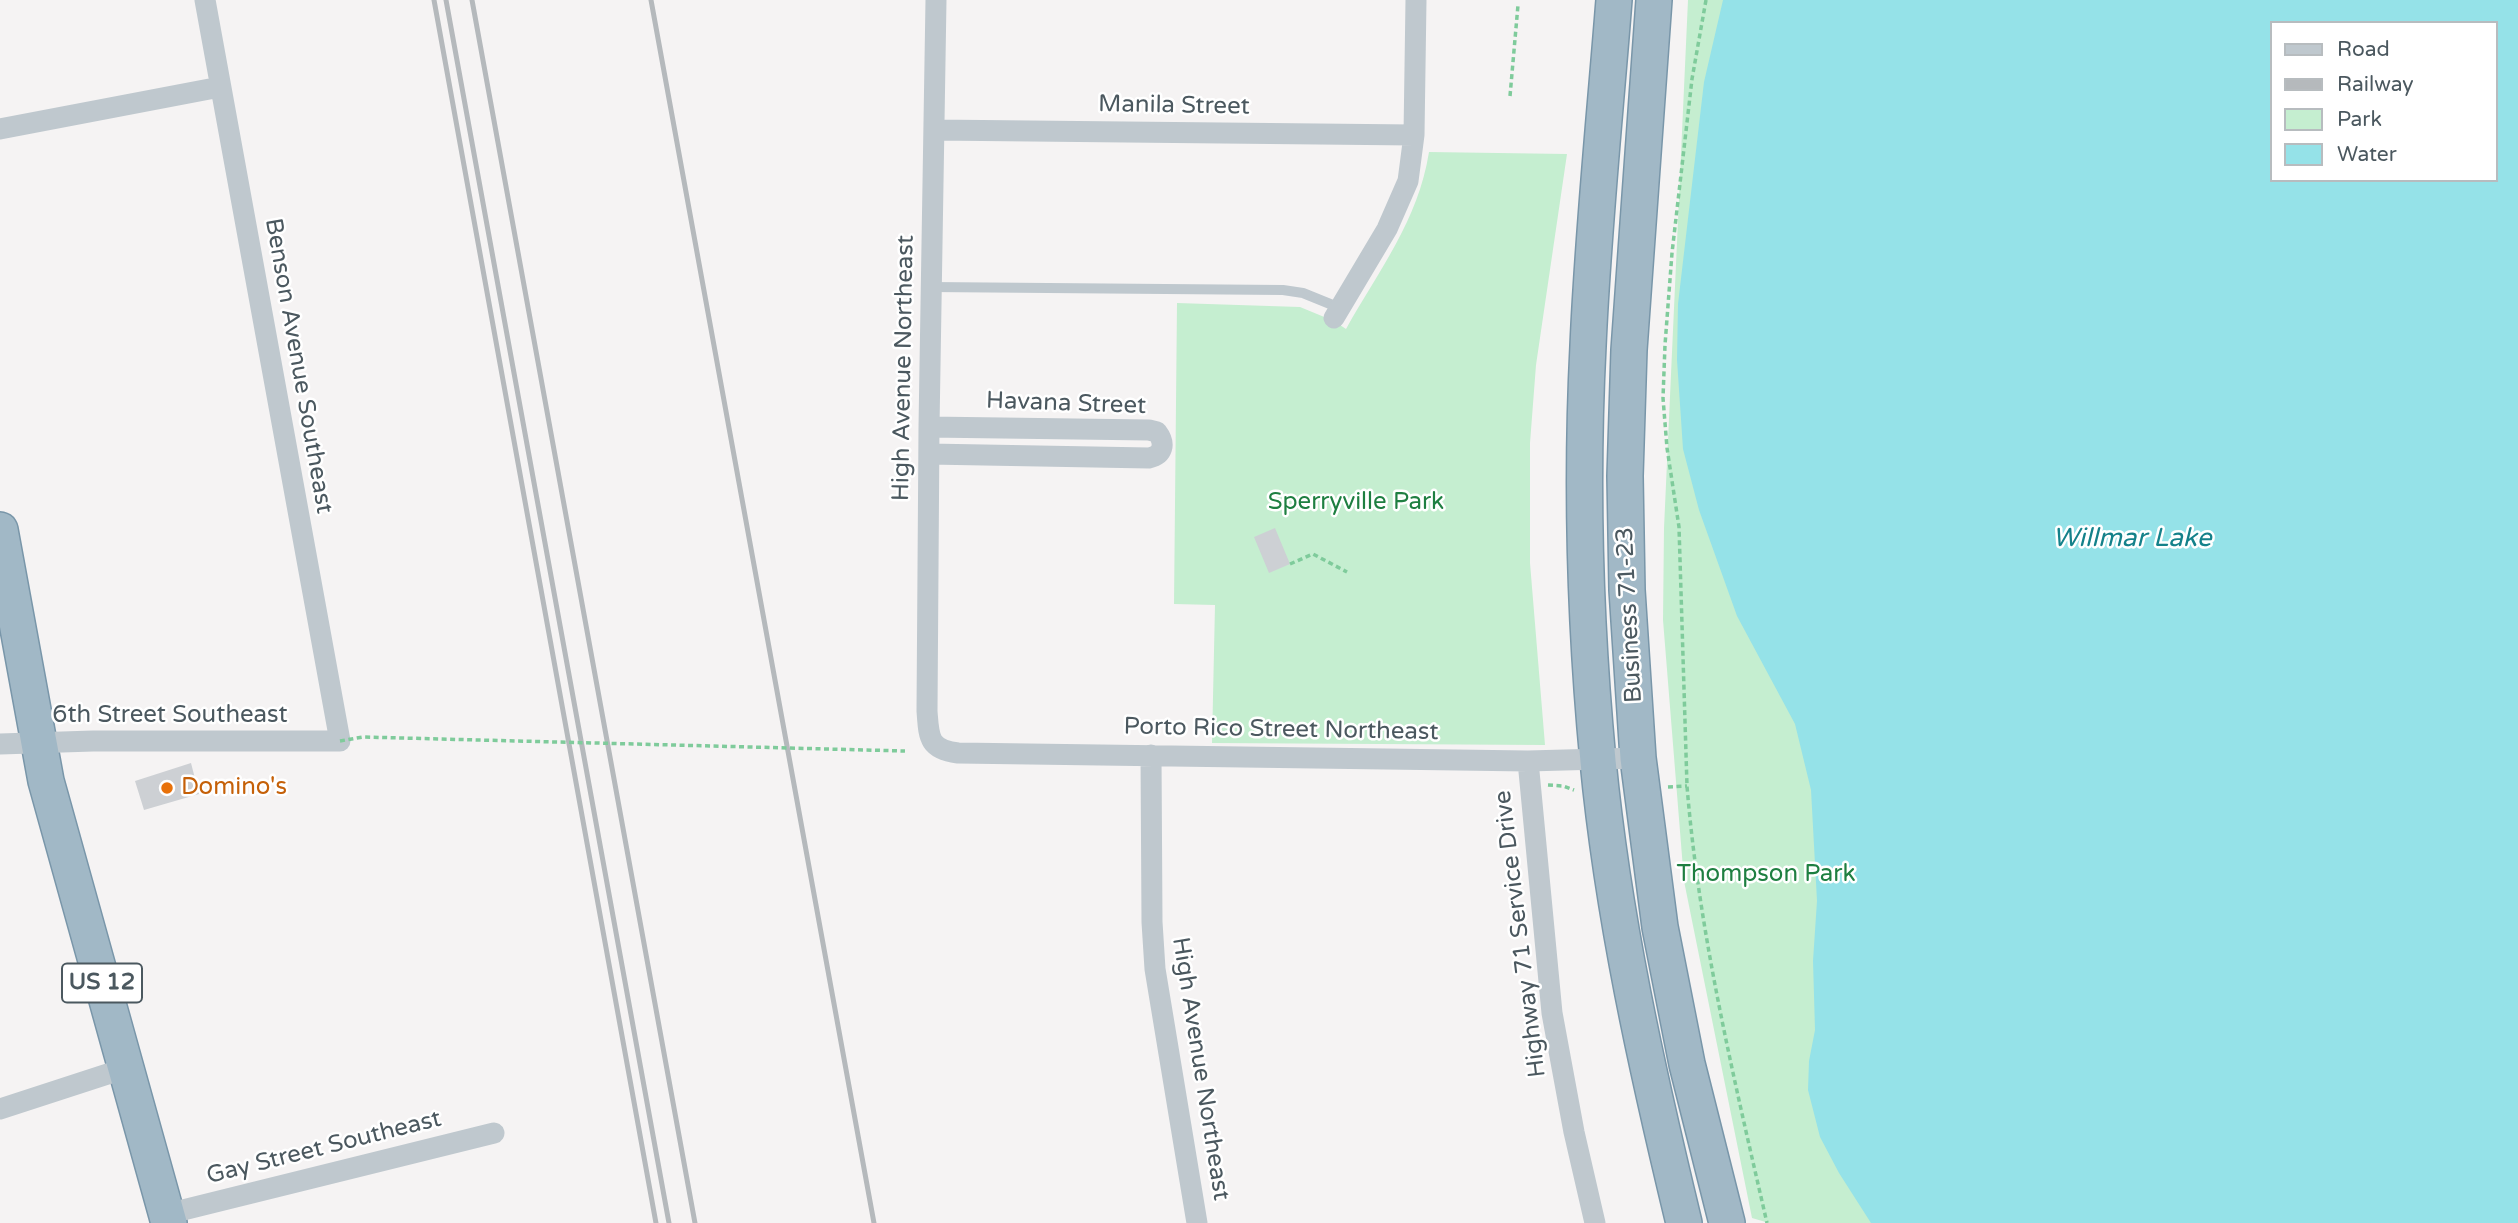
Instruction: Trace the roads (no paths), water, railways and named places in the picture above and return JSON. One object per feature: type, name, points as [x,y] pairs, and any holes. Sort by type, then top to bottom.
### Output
[{"type":"highway","name":"Business 71-23","points":[[1614,0],[1588,347],[1588,583],[1598,760],[1628,972],[1648,1075],[1684,1223]]},
{"type":"highway","name":"Business 71-23","points":[[1654,0],[1629,350],[1625,476],[1627,590],[1638,758],[1660,927],[1673,1002],[1727,1223]]},
{"type":"highway","name":"US 12","points":[[0,530],[46,780],[168,1219]]},
{"type":"street","name":"Benson Avenue Southeast","points":[[205,0],[340,741]]},
{"type":"street","name":"High Avenue Northeast","points":[[929,737],[930,287],[936,0]]},
{"type":"street","points":[[1337,313],[1387,229],[1400,203],[1410,170],[1414,135],[1416,0]]},
{"type":"street","points":[[0,128],[220,87]]},
{"type":"street","name":"Manila Street","points":[[934,130],[1414,135]]},
{"type":"street","name":"Havana Street","points":[[929,427],[1149,430],[1157,432],[1163,446],[1161,453],[1149,458],[929,454]]},
{"type":"street","name":"Porto Rico Street Northeast","points":[[929,737],[943,750],[958,753],[1528,761],[1638,758]]},
{"type":"street","name":"6th Street Southeast","points":[[0,744],[93,741],[340,741]]},
{"type":"street","name":"High Avenue Northeast","points":[[1151,755],[1152,922],[1155,969],[1196,1223]]},
{"type":"street","name":"Highway 71 Service Drive","points":[[1528,761],[1552,1013],[1574,1132],[1595,1223]]},
{"type":"street","points":[[0,1109],[126,1068]]},
{"type":"street","name":"Gay Street Southeast","points":[[168,1219],[494,1133]]},
{"type":"lane","points":[[930,287],[1283,290],[1303,293],[1337,313]]},
{"type":"water","name":"Willmar Lake","points":[[1723,0],[2518,0],[2518,1223],[1871,1223],[1820,1137],[1808,1090],[1809,1061],[1815,1030],[1813,961],[1817,901],[1811,790],[1795,724],[1737,616],[1699,510],[1683,449],[1677,360],[1678,304],[1704,82]]},
{"type":"railway","points":[[434,0],[656,1223]]},
{"type":"railway","points":[[446,0],[669,1223]]},
{"type":"railway","points":[[472,0],[695,1223]]},
{"type":"railway","points":[[651,0],[874,1223]]},
{"type":"place","name":"Domino's","points":[[167,788]]},
{"type":"park label","name":"Sperryville Park","points":[[1356,503]]},
{"type":"park label","name":"Thompson Park","points":[[1766,875]]}]
